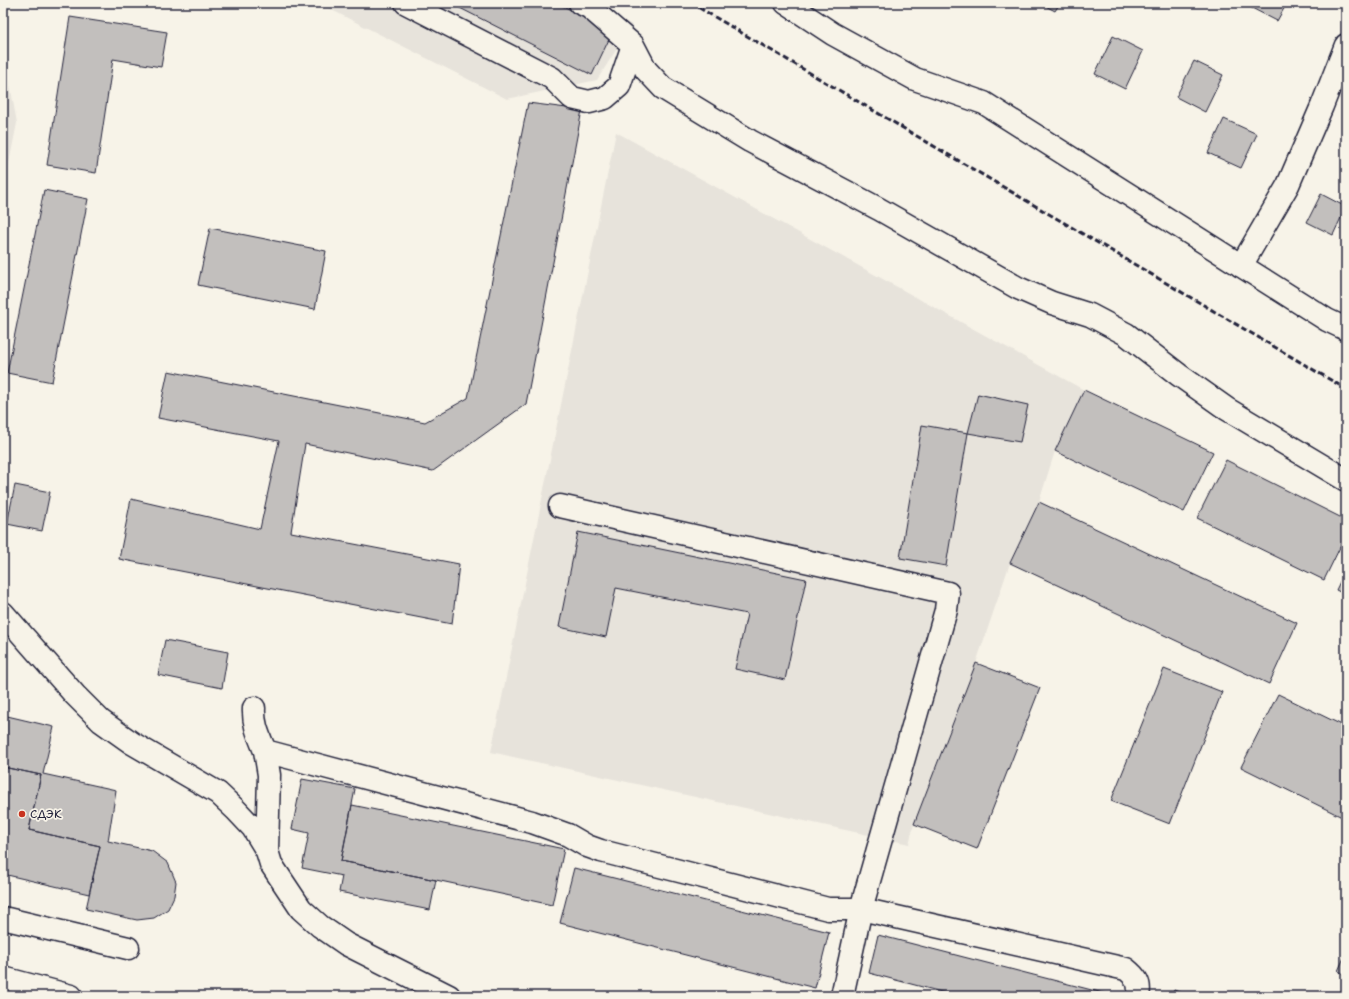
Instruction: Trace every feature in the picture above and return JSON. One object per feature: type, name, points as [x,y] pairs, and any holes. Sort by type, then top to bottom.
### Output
[{"type":"street","points":[[406,3],[552,78],[572,98],[589,102],[605,98],[619,86],[633,45]]},
{"type":"street","points":[[580,3],[589,7],[633,45],[646,70],[663,88],[750,141],[872,206],[1018,288],[1052,303],[1090,315],[1126,334],[1227,410],[1346,480]]},
{"type":"street","points":[[786,3],[833,34],[915,79],[984,103],[1327,320],[1346,329]]},
{"type":"street","points":[[1241,266],[1288,185],[1346,45]]},
{"type":"street","points":[[560,506],[948,593],[946,610],[861,909],[842,996]]},
{"type":"street","points":[[3,613],[75,695],[101,721],[132,743],[218,793],[236,810],[253,828],[267,851],[271,864],[300,909],[320,926],[346,944],[449,996]]},
{"type":"street","points":[[254,708],[253,718],[256,730],[265,751],[269,775],[267,851]]},
{"type":"street","points":[[265,751],[532,822],[568,835],[587,846],[600,851],[828,908],[861,909],[1126,969],[1135,976],[1139,982],[1138,996]]},
{"type":"street","points":[[3,918],[128,948]]},
{"type":"street","points":[[3,978],[71,996]]},
{"type":"shaded area","points":[[318,3],[589,3],[632,25],[597,80],[507,99]]},
{"type":"shaded area","points":[[3,47],[17,123],[3,193]]},
{"type":"shaded area","points":[[616,132],[1084,390],[1055,451],[1039,502],[1010,563],[976,663],[914,824],[909,844],[491,752]]},
{"type":"building","points":[[450,3],[557,3],[613,31],[592,75]]},
{"type":"building","points":[[1040,3],[1060,3],[1055,11]]},
{"type":"building","points":[[1247,3],[1287,3],[1277,21],[1246,5]]},
{"type":"building","points":[[70,17],[167,32],[161,67],[113,59],[96,173],[47,165]]},
{"type":"building","points":[[1113,36],[1143,51],[1125,89],[1095,74]]},
{"type":"building","points":[[1194,61],[1223,75],[1205,112],[1176,97]]},
{"type":"building","points":[[528,103],[582,110],[526,404],[433,471],[305,444],[291,532],[459,564],[452,624],[119,559],[131,499],[260,529],[279,441],[158,418],[168,371],[425,422],[468,398]]},
{"type":"building","points":[[1224,119],[1257,134],[1241,168],[1208,153]]},
{"type":"building","points":[[44,190],[88,199],[52,382],[7,373]]},
{"type":"building","points":[[1321,194],[1346,207],[1333,235],[1307,222]]},
{"type":"building","points":[[210,228],[326,251],[315,309],[198,285]]},
{"type":"building","points":[[1084,390],[1213,452],[1184,512],[1055,451]]},
{"type":"building","points":[[978,394],[1028,405],[1020,442],[968,433]]},
{"type":"building","points":[[922,425],[968,433],[946,566],[900,558]]},
{"type":"building","points":[[1226,460],[1346,520],[1346,535],[1324,580],[1197,518]]},
{"type":"building","points":[[15,485],[50,492],[42,531],[7,524]]},
{"type":"building","points":[[1039,502],[1297,623],[1269,684],[1010,563]]},
{"type":"building","points":[[578,532],[806,579],[785,680],[735,669],[747,614],[616,588],[606,637],[559,627]]},
{"type":"building","points":[[1346,569],[1346,595],[1336,590]]},
{"type":"building","points":[[165,640],[228,652],[222,688],[158,675]]},
{"type":"building","points":[[976,663],[1040,688],[977,849],[914,824]]},
{"type":"building","points":[[1164,669],[1222,692],[1170,824],[1111,801]]},
{"type":"building","points":[[1278,694],[1346,727],[1346,819],[1241,767]]},
{"type":"building","points":[[3,715],[54,727],[43,774],[116,790],[108,841],[152,851],[168,863],[176,882],[174,896],[168,909],[154,918],[137,920],[86,909],[100,846],[29,830],[41,775],[3,767]]},
{"type":"building","points":[[3,767],[41,775],[29,830],[100,846],[89,894],[3,874]]},
{"type":"building","points":[[302,779],[355,789],[341,861],[436,880],[430,910],[339,892],[342,876],[302,868],[309,833],[292,829]]},
{"type":"building","points":[[352,805],[564,849],[552,905],[341,861]]},
{"type":"building","points":[[574,868],[829,932],[815,988],[560,923]]},
{"type":"building","points":[[878,935],[1115,996],[957,996],[869,973]]},
{"type":"building","points":[[1346,953],[1346,975],[1338,971]]},
{"type":"building","points":[[1174,990],[1190,996],[1172,996]]},
{"type":"railway","points":[[691,3],[1346,389]]},
{"type":"place","name":"СДЭК","points":[[22,814]]}]
